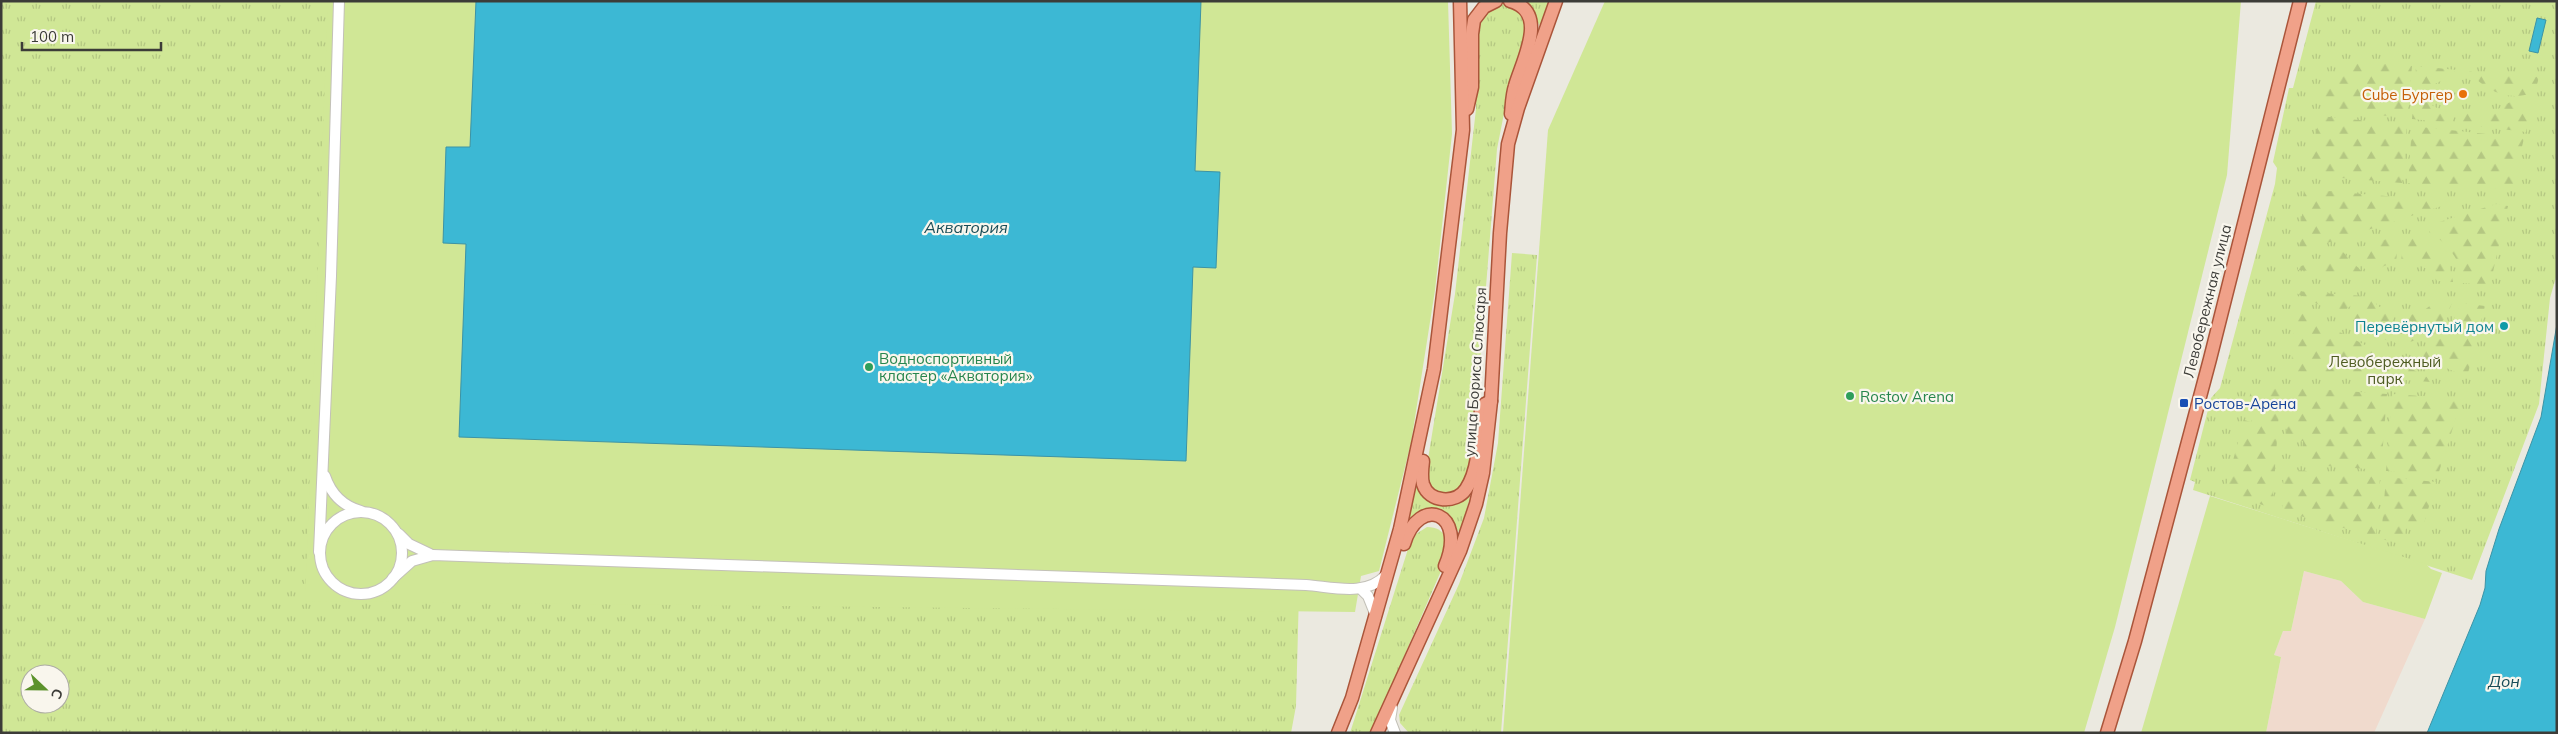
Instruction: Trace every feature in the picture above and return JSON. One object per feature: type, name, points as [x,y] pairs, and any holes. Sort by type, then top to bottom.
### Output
[{"type":"main road","points":[[1460,1],[1463,130]]},
{"type":"main road","points":[[1338,733],[1352,698],[1377,617],[1427,411],[1434,370],[1463,130],[1472,87],[1472,34],[1474,20],[1484,7],[1496,1]]},
{"type":"main road","points":[[1508,144],[1512,96],[1530,42],[1532,26],[1530,16],[1524,9],[1510,1]]},
{"type":"main road","name":"улица Бориса Слюсаря","points":[[1377,733],[1460,551],[1476,504],[1483,473],[1491,401],[1500,233],[1508,144],[1518,108],[1556,1]]},
{"type":"main road","name":"Левобережная улица","points":[[2107,733],[2135,641],[2210,359],[2298,1]]},
{"type":"main road","points":[[1427,411],[1431,420],[1422,468],[1424,486],[1430,495],[1438,499],[1452,499],[1465,491],[1470,483],[1481,410],[1485,404],[1491,401]]},
{"type":"main road","points":[[1387,578],[1394,576],[1411,527],[1423,516],[1440,517],[1450,527],[1452,545],[1432,596],[1433,608]]},
{"type":"street","points":[[339,1],[324,470],[319,552],[322,567],[326,574],[341,589],[355,594],[370,594],[383,588],[412,561],[434,555]]},
{"type":"street","points":[[324,470],[329,487],[351,508],[382,518],[409,544],[420,551],[434,555],[920,570],[1306,585],[1361,590],[1387,578]]},
{"type":"street","points":[[319,552],[323,536],[334,522],[349,514],[366,512]]},
{"type":"street","points":[[393,578],[400,567],[402,554],[400,541],[394,529]]},
{"type":"street","points":[[1361,590],[1368,596],[1377,617]]},
{"type":"street","points":[[1395,693],[1390,720],[1396,733]]},
{"type":"shaded area","points":[[2304,571],[2341,581],[2363,602],[2425,619],[2374,733],[2266,733],[2281,657],[2274,655],[2283,631],[2291,631]]},
{"type":"green space","points":[[1,1],[333,1],[1299,592],[1296,706],[1291,733],[1,733]]},
{"type":"green space","name":"Водноспортивный кластер «Акватория»","points":[[328,1],[1448,1],[1452,134],[1435,290],[1411,443],[1379,571],[1361,576],[1355,612],[305,601]]},
{"type":"green space","points":[[1516,1],[1551,1],[1541,27],[1531,12]]},
{"type":"green space","name":"Rostov Arena","points":[[1605,1],[2241,1],[2227,175],[2115,627],[2084,733],[1503,733],[1548,130]]},
{"type":"green space","name":"Левобережный парк","points":[[2316,1],[2557,1],[2557,274],[2550,298],[2539,404],[2472,580],[2193,490],[2195,482],[2190,480],[2211,398],[2220,388],[2275,184],[2277,168],[2273,162],[2289,88],[2293,88]]},
{"type":"green space","points":[[1502,4],[1513,6],[1521,12],[1527,22],[1527,35],[1508,93],[1497,149],[1478,387],[1467,479],[1462,488],[1447,496],[1434,492],[1427,481],[1426,471],[1455,294],[1476,109],[1477,30],[1482,15],[1491,7]]},
{"type":"green space","points":[[2341,60],[2412,66],[2407,118],[2321,109],[2327,90]]},
{"type":"green space","points":[[2416,66],[2457,70],[2439,82],[2421,90],[2415,85]]},
{"type":"green space","points":[[2469,71],[2539,77],[2535,92],[2516,96],[2490,90]]},
{"type":"green space","points":[[2414,95],[2437,108],[2453,110],[2452,123],[2412,119]]},
{"type":"green space","points":[[2534,96],[2526,132],[2459,124],[2460,112],[2495,111],[2510,102]]},
{"type":"green space","points":[[2320,116],[2407,125],[2402,183],[2306,175]]},
{"type":"green space","points":[[2412,126],[2524,138],[2512,190],[2408,183]]},
{"type":"green space","points":[[2304,189],[2444,201],[2442,206],[2299,252]]},
{"type":"green space","points":[[2496,204],[2508,206],[2490,285],[2462,283],[2460,267],[2452,253],[2429,232],[2433,224]]},
{"type":"green space","points":[[2404,234],[2422,239],[2437,249],[2451,272],[2453,282],[2437,281],[2431,272],[2422,266],[2401,262]]},
{"type":"green space","points":[[2399,235],[2396,262],[2384,266],[2371,276],[2349,251]]},
{"type":"green space","points":[[2343,252],[2365,275],[2298,270],[2298,267]]},
{"type":"green space","points":[[1512,253],[1537,255],[1501,733],[1409,733],[1400,723],[1399,715],[1459,584],[1484,518],[1498,443]]},
{"type":"green space","points":[[2296,291],[2363,296],[2339,315],[2296,293]]},
{"type":"green space","points":[[2370,297],[2378,306],[2393,314],[2390,342],[2344,317]]},
{"type":"green space","points":[[2435,302],[2452,303],[2437,327],[2423,338],[2405,343],[2395,343],[2397,315],[2419,314]]},
{"type":"green space","points":[[2461,303],[2485,306],[2467,377],[2423,358],[2420,349],[2434,341],[2445,331]]},
{"type":"green space","points":[[2295,309],[2431,379],[2431,382],[2291,371]]},
{"type":"green space","points":[[2253,384],[2281,386],[2272,508],[2228,494],[2225,490],[2244,420],[2251,422],[2254,411],[2246,410]]},
{"type":"green space","points":[[2289,387],[2387,394],[2381,470],[2301,464],[2303,441],[2286,440]]},
{"type":"green space","points":[[2392,394],[2462,399],[2438,475],[2386,471]]},
{"type":"green space","points":[[2284,469],[2380,477],[2376,537],[2282,511]]},
{"type":"green space","points":[[2386,477],[2436,482],[2423,527],[2407,524],[2402,544],[2381,539]]},
{"type":"green space","points":[[1417,486],[1428,500],[1440,506],[1453,504],[1468,495],[1470,497],[1461,530],[1458,531],[1452,521],[1420,512],[1410,518],[1407,517],[1415,487]]},
{"type":"green space","points":[[2210,496],[2426,564],[2431,569],[2442,573],[2425,619],[2363,602],[2341,581],[2304,571],[2291,631],[2283,631],[2274,655],[2281,657],[2266,733],[2141,733]]},
{"type":"green space","points":[[1427,527],[1439,530],[1444,536],[1447,546],[1447,557],[1371,733],[1350,733],[1408,549],[1416,534]]},
{"type":"water","name":"Акватория","points":[[476,1],[1201,1],[1195,171],[1220,172],[1216,268],[1193,267],[1186,461],[459,437],[466,244],[443,243],[446,147],[470,147]]},
{"type":"water","points":[[2537,18],[2546,20],[2538,53],[2529,51]]},
{"type":"water","name":"Дон","points":[[2557,324],[2557,733],[2427,733],[2480,605],[2485,588],[2486,571],[2499,529],[2541,417]]},
{"type":"place","name":"Cube Бургер","points":[[2463,94]]},
{"type":"place","name":"Перевёрнутый дом","points":[[2504,326]]},
{"type":"place","name":"Водноспортивный кластер «Акватория»","points":[[869,367]]},
{"type":"place","name":"Rostov Arena","points":[[1850,396]]},
{"type":"place","name":"Ростов-Арена","points":[[2184,403]]}]
